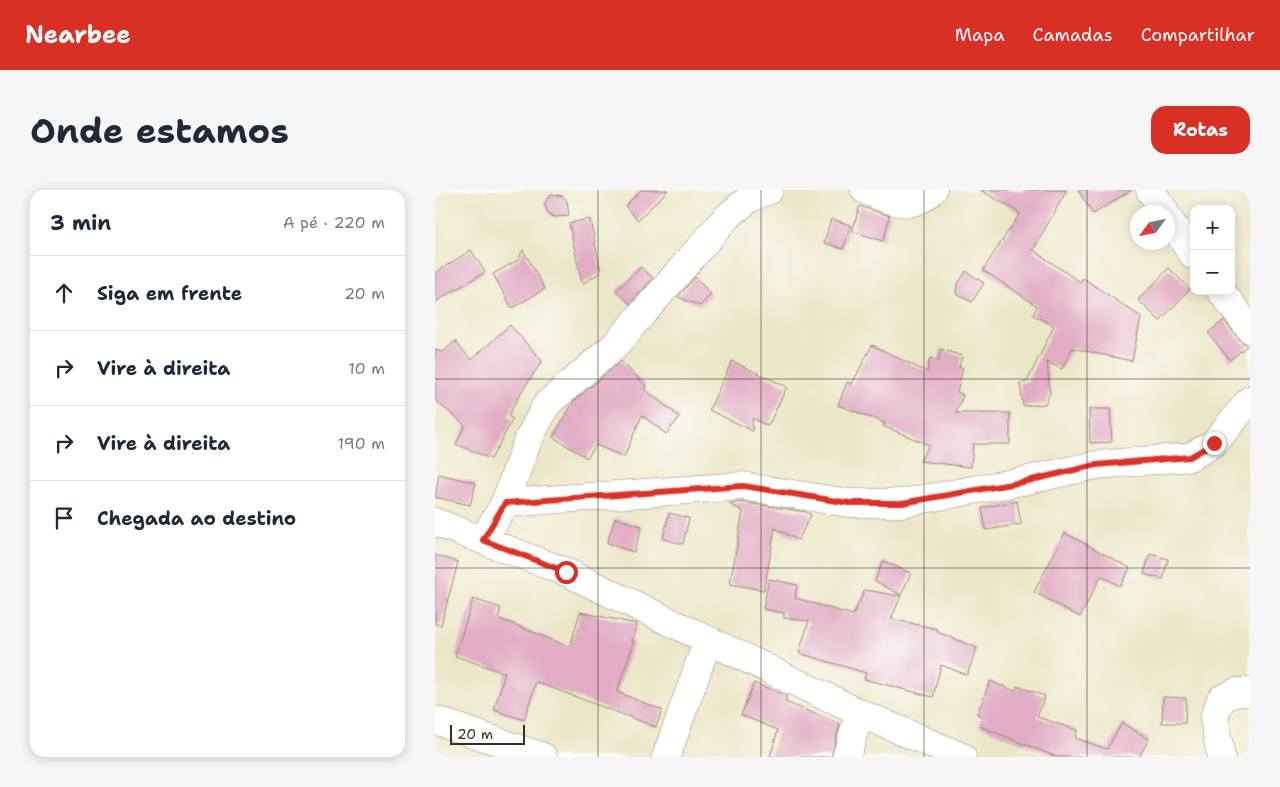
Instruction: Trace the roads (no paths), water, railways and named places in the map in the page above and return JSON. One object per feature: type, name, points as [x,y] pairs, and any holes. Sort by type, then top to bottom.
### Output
[{"type":"street","points":[[483,540],[505,503],[527,442],[547,404],[615,345],[727,217],[750,198],[769,190]]},
{"type":"street","points":[[865,190],[902,204],[914,203],[933,190]]},
{"type":"street","points":[[1150,190],[1160,205]]},
{"type":"street","points":[[1175,229],[1190,250]]},
{"type":"street","points":[[1224,295],[1250,329]]},
{"type":"street","points":[[505,503],[743,486],[849,503],[902,503],[1023,482],[1096,465],[1190,457],[1214,443],[1250,400]]},
{"type":"street","points":[[435,522],[566,572],[860,713],[962,757]]},
{"type":"street","points":[[665,757],[708,640]]},
{"type":"street","points":[[1221,757],[1214,718],[1221,699],[1237,692],[1250,692]]},
{"type":"street","points":[[846,757],[860,713]]},
{"type":"street","points":[[435,720],[543,757]]}]
